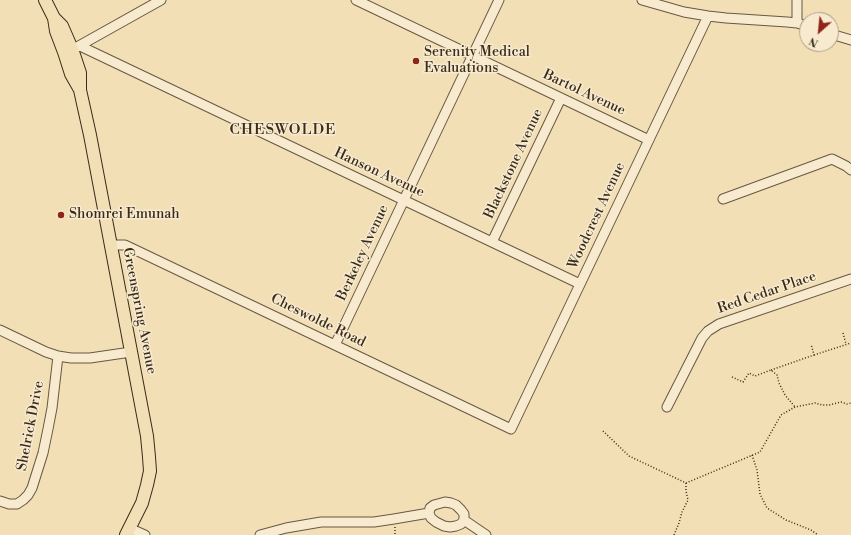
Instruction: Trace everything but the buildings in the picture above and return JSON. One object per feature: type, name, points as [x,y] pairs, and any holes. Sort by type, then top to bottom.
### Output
[{"type":"main road","name":"Greenspring Avenue","points":[[45,0],[54,18],[56,31],[72,49],[71,74],[80,90],[90,135],[146,436],[150,471],[142,503],[128,532]]},
{"type":"street","points":[[72,49],[161,0]]},
{"type":"street","name":"Bartol Avenue","points":[[356,0],[649,140]]},
{"type":"street","name":"Berkeley Avenue","points":[[335,345],[499,0]]},
{"type":"street","points":[[642,0],[684,12],[708,16],[733,19],[775,20],[797,23],[797,0]]},
{"type":"street","name":"Woodcrest Avenue","points":[[511,429],[708,16]]},
{"type":"street","points":[[839,36],[851,40]]},
{"type":"street","name":"Hanson Avenue","points":[[72,49],[404,200],[580,284]]},
{"type":"street","name":"Blackstone Avenue","points":[[492,242],[561,98]]},
{"type":"street","points":[[723,199],[832,159],[851,170]]},
{"type":"street","name":"Cheswolde Road","points":[[111,245],[126,245],[511,429]]},
{"type":"street","name":"Red Cedar Place","points":[[667,407],[702,338],[708,331],[719,324],[851,279]]},
{"type":"street","points":[[0,330],[46,352],[58,356],[80,359],[131,352]]},
{"type":"street","name":"Shelrick Drive","points":[[0,502],[16,504],[28,495],[32,488],[43,453],[48,429],[58,356]]},
{"type":"street","points":[[451,502],[464,514],[464,520],[461,524],[456,526],[444,526],[431,518],[429,513],[430,508],[434,505],[451,502]]},
{"type":"street","points":[[260,535],[321,522],[374,522],[429,513]]},
{"type":"street","points":[[464,520],[486,535]]},
{"type":"street","points":[[128,532],[145,535]]},
{"type":"path","points":[[843,333],[846,344]]},
{"type":"path","points":[[732,377],[742,382],[749,373],[755,376],[851,343]]},
{"type":"path","points":[[811,344],[814,355]]},
{"type":"path","points":[[771,370],[777,375],[785,395],[795,407]]},
{"type":"path","points":[[603,431],[629,456],[686,484],[760,452],[781,415],[795,407],[815,403],[829,405],[841,402],[847,404],[851,403]]},
{"type":"path","points":[[752,455],[757,470],[760,494],[767,508],[786,520],[811,530],[818,535]]},
{"type":"path","points":[[674,535],[688,500],[686,484]]},
{"type":"place","name":"Serenity Medical Evaluations","points":[[416,61]]},
{"type":"place","name":"Shomrei Emunah","points":[[61,215]]},
{"type":"district","name":"CHESWOLDE","points":[[283,130]]}]
